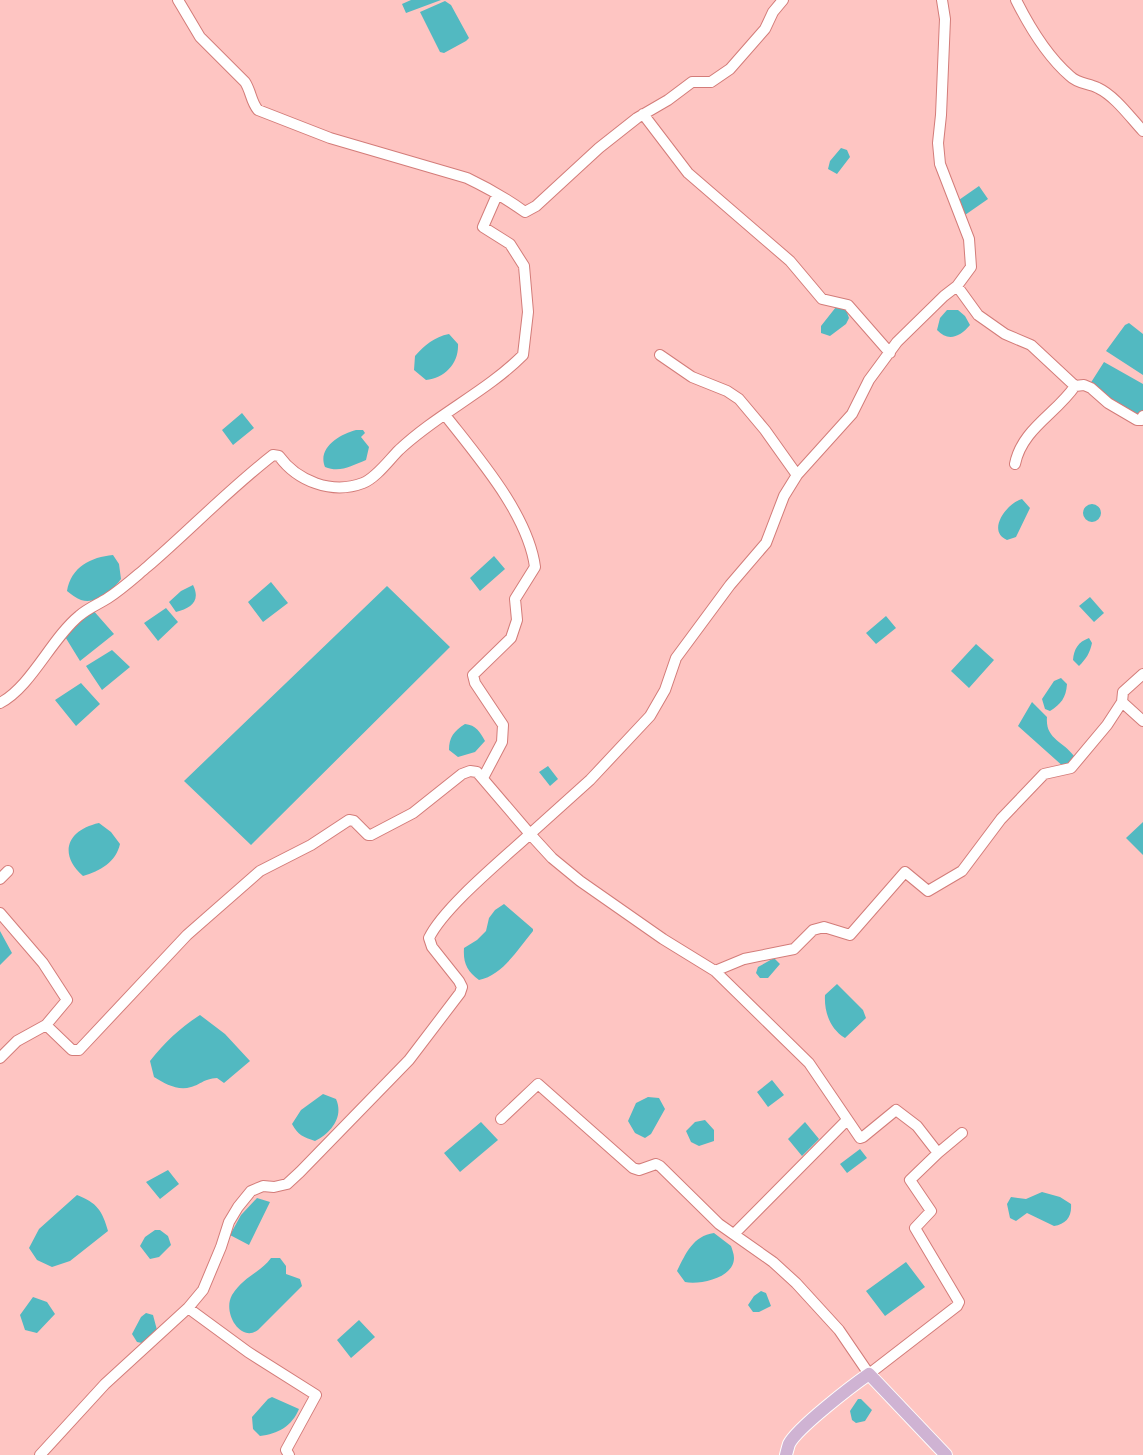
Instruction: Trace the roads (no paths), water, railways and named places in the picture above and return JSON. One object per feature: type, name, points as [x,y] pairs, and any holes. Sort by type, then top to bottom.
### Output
[{"type":"main road","points":[[786,1455],[790,1443],[797,1434],[845,1390],[869,1374],[946,1455]]},
{"type":"street","points":[[178,0],[200,37],[245,82],[250,90],[252,102],[258,110],[330,138],[467,178],[485,186],[497,196],[511,200],[526,212],[530,211],[599,148],[643,114],[692,82],[711,82],[730,70],[765,29],[773,12],[783,0]]},
{"type":"street","points":[[40,1455],[106,1384],[188,1308],[203,1290],[221,1247],[228,1222],[252,1191],[263,1186],[274,1187],[287,1184],[409,1060],[462,987],[432,947],[429,938],[433,930],[460,900],[590,780],[650,716],[665,690],[676,658],[730,585],[766,543],[784,496],[797,475],[852,414],[869,380],[897,342],[918,320],[957,286],[971,267],[969,239],[940,164],[938,150],[945,19],[942,0]]},
{"type":"street","points":[[1016,0],[1034,30],[1070,77],[1080,84],[1098,88],[1109,96],[1143,131]]},
{"type":"street","points":[[643,114],[659,133],[672,155],[688,173],[790,262],[822,299],[848,305],[890,353]]},
{"type":"street","points":[[0,703],[8,698],[32,673],[44,655],[79,616],[125,585],[201,518],[234,486],[273,455],[279,456],[287,468],[311,483],[336,488],[358,485],[365,482],[411,439],[520,358],[525,351],[528,312],[524,266],[510,244],[483,226],[497,196]]},
{"type":"street","points":[[957,286],[978,315],[1005,334],[1031,345],[1074,386],[1084,385],[1091,388],[1108,403],[1137,420],[1141,420],[1143,416]]},
{"type":"street","points":[[660,355],[692,378],[726,390],[739,399],[765,430],[797,475]]},
{"type":"street","points":[[1015,464],[1024,440],[1068,396],[1074,386]]},
{"type":"street","points":[[444,415],[509,503],[527,541],[535,567],[515,599],[517,620],[511,638],[473,676],[474,683],[503,725],[502,742],[483,778]]},
{"type":"street","points":[[715,970],[744,959],[794,949],[813,930],[824,927],[850,935],[905,872],[928,891],[962,871],[1001,819],[1044,774],[1071,768],[1101,733],[1122,702],[1123,692],[1143,674]]},
{"type":"street","points":[[1122,702],[1143,721]]},
{"type":"street","points":[[46,1025],[72,1050],[78,1050],[187,935],[260,871],[311,845],[349,820],[354,821],[368,835],[371,835],[412,813],[462,774],[470,771],[477,772],[552,858],[580,881],[663,939],[715,970],[808,1063],[857,1135],[863,1137],[894,1111],[899,1111],[918,1126],[938,1153]]},
{"type":"street","points":[[0,879],[8,871]]},
{"type":"street","points":[[0,913],[43,963],[67,1000],[46,1025],[17,1041],[0,1058]]},
{"type":"street","points":[[501,1119],[534,1086],[541,1086],[623,1160],[639,1170],[656,1164],[660,1166],[719,1224],[774,1262],[796,1283],[839,1330],[869,1374],[957,1306],[959,1302],[916,1228],[931,1211],[910,1180],[962,1133]]},
{"type":"street","points":[[734,1234],[847,1120]]},
{"type":"street","points":[[188,1308],[248,1352],[316,1395],[286,1450],[289,1455]]},
{"type":"water","points":[[411,0],[441,0],[406,13],[402,4]]},
{"type":"water","points":[[445,1],[451,5],[469,38],[444,53],[440,52],[420,12]]},
{"type":"water","points":[[841,148],[847,150],[850,157],[837,174],[828,169],[830,161]]},
{"type":"water","points":[[979,186],[988,199],[965,215],[956,202]]},
{"type":"water","points":[[836,307],[845,307],[849,318],[846,324],[830,336],[821,333],[821,326]]},
{"type":"water","points":[[947,310],[958,310],[965,316],[970,325],[962,333],[954,337],[945,336],[937,330],[940,318]]},
{"type":"water","points":[[1129,323],[1143,334],[1143,375],[1106,351],[1125,325]]},
{"type":"water","points":[[449,334],[458,344],[458,351],[453,363],[445,373],[426,380],[414,370],[415,356],[430,342]]},
{"type":"water","points":[[1104,362],[1143,384],[1143,412],[1135,417],[1090,384]]},
{"type":"water","points":[[242,413],[254,428],[233,445],[222,430]]},
{"type":"water","points":[[356,430],[363,430],[365,433],[361,437],[369,447],[366,460],[341,469],[325,467],[323,460],[327,448],[337,438]]},
{"type":"water","points":[[1022,499],[1030,508],[1016,537],[1007,540],[1001,536],[998,530],[1001,518],[1010,506]]},
{"type":"water","points":[[1092,504],[1098,507],[1101,513],[1098,519],[1092,522],[1086,519],[1083,513],[1086,507]]},
{"type":"water","points":[[113,555],[119,564],[121,579],[104,596],[87,601],[79,599],[67,591],[73,576],[83,565],[97,558]]},
{"type":"water","points":[[494,556],[505,569],[480,591],[470,578]]},
{"type":"water","points":[[271,582],[288,603],[263,622],[248,602]]},
{"type":"water","points":[[193,585],[196,595],[195,600],[190,606],[176,612],[169,602],[181,591]]},
{"type":"water","points":[[387,586],[450,647],[251,845],[184,781]]},
{"type":"water","points":[[1090,597],[1104,613],[1094,622],[1079,606]]},
{"type":"water","points":[[166,608],[178,622],[158,641],[144,623]]},
{"type":"water","points":[[92,609],[114,634],[80,661],[64,635]]},
{"type":"water","points":[[886,616],[896,628],[876,644],[866,633]]},
{"type":"water","points":[[1089,638],[1092,643],[1090,650],[1079,666],[1073,660],[1074,652],[1079,644]]},
{"type":"water","points":[[976,644],[994,660],[969,688],[951,671]]},
{"type":"water","points":[[112,650],[130,667],[102,690],[86,666]]},
{"type":"water","points":[[1061,678],[1067,684],[1064,697],[1050,711],[1045,709],[1042,699],[1054,681]]},
{"type":"water","points":[[81,683],[100,704],[76,726],[55,700]]},
{"type":"water","points":[[1032,702],[1047,717],[1047,724],[1052,735],[1074,756],[1065,768],[1018,726]]},
{"type":"water","points":[[465,724],[475,727],[485,741],[475,752],[458,757],[449,750],[450,741],[455,732]]},
{"type":"water","points":[[548,766],[558,779],[550,786],[539,772]]},
{"type":"water","points":[[1143,822],[1143,855],[1126,838]]},
{"type":"water","points":[[99,823],[111,832],[120,844],[111,861],[83,876],[70,859],[70,844],[73,837],[79,831]]},
{"type":"water","points":[[504,904],[533,931],[503,967],[488,977],[479,980],[471,973],[467,966],[464,958],[464,948],[477,940],[486,931],[489,918],[495,910]]},
{"type":"water","points":[[0,931],[12,953],[0,965]]},
{"type":"water","points":[[774,958],[780,964],[768,978],[760,978],[756,973],[758,967]]},
{"type":"water","points":[[837,984],[863,1010],[866,1018],[845,1038],[835,1030],[829,1020],[826,1008],[825,995]]},
{"type":"water","points":[[200,1015],[225,1034],[250,1061],[224,1083],[217,1078],[206,1080],[191,1087],[181,1088],[167,1084],[154,1077],[150,1061],[173,1036]]},
{"type":"water","points":[[772,1080],[784,1095],[768,1107],[757,1092]]},
{"type":"water","points":[[323,1094],[336,1099],[338,1106],[337,1118],[331,1129],[315,1141],[301,1135],[292,1124],[301,1110]]},
{"type":"water","points":[[648,1097],[659,1098],[665,1109],[651,1134],[645,1138],[635,1133],[628,1121],[636,1103]]},
{"type":"water","points":[[705,1120],[714,1130],[714,1141],[699,1146],[691,1142],[686,1131],[695,1122]]},
{"type":"water","points":[[481,1122],[498,1140],[460,1172],[444,1153]]},
{"type":"water","points":[[805,1122],[819,1139],[802,1156],[788,1139]]},
{"type":"water","points":[[860,1149],[867,1158],[847,1173],[840,1164]]},
{"type":"water","points":[[168,1170],[179,1184],[160,1199],[146,1182]]},
{"type":"water","points":[[1042,1192],[1060,1197],[1071,1204],[1069,1216],[1065,1222],[1054,1226],[1027,1213],[1016,1221],[1010,1218],[1007,1204],[1011,1197],[1026,1199]]},
{"type":"water","points":[[77,1195],[98,1208],[108,1231],[70,1261],[52,1267],[37,1260],[29,1248],[39,1229]]},
{"type":"water","points":[[257,1198],[270,1202],[249,1245],[230,1235],[241,1215]]},
{"type":"water","points":[[155,1230],[160,1230],[168,1236],[171,1245],[159,1257],[150,1259],[140,1246],[145,1237]]},
{"type":"water","points":[[714,1233],[731,1246],[734,1256],[733,1265],[728,1271],[715,1279],[691,1283],[685,1282],[677,1271],[687,1252],[695,1242]]},
{"type":"water","points":[[271,1258],[280,1258],[286,1266],[286,1274],[300,1279],[302,1286],[258,1330],[252,1333],[245,1333],[235,1324],[231,1317],[229,1310],[232,1295],[242,1283]]},
{"type":"water","points":[[906,1262],[925,1287],[885,1316],[866,1291]]},
{"type":"water","points":[[761,1291],[766,1293],[771,1306],[759,1312],[753,1312],[748,1305],[754,1296]]},
{"type":"water","points":[[33,1297],[47,1302],[55,1314],[37,1333],[25,1330],[20,1315]]},
{"type":"water","points":[[146,1313],[153,1315],[157,1330],[142,1343],[137,1342],[132,1334],[141,1317]]},
{"type":"water","points":[[359,1320],[375,1337],[351,1358],[337,1340]]},
{"type":"water","points":[[272,1397],[299,1409],[284,1428],[260,1436],[253,1429],[252,1417]]},
{"type":"water","points":[[858,1399],[861,1399],[872,1410],[865,1421],[856,1423],[852,1420],[850,1411]]}]
